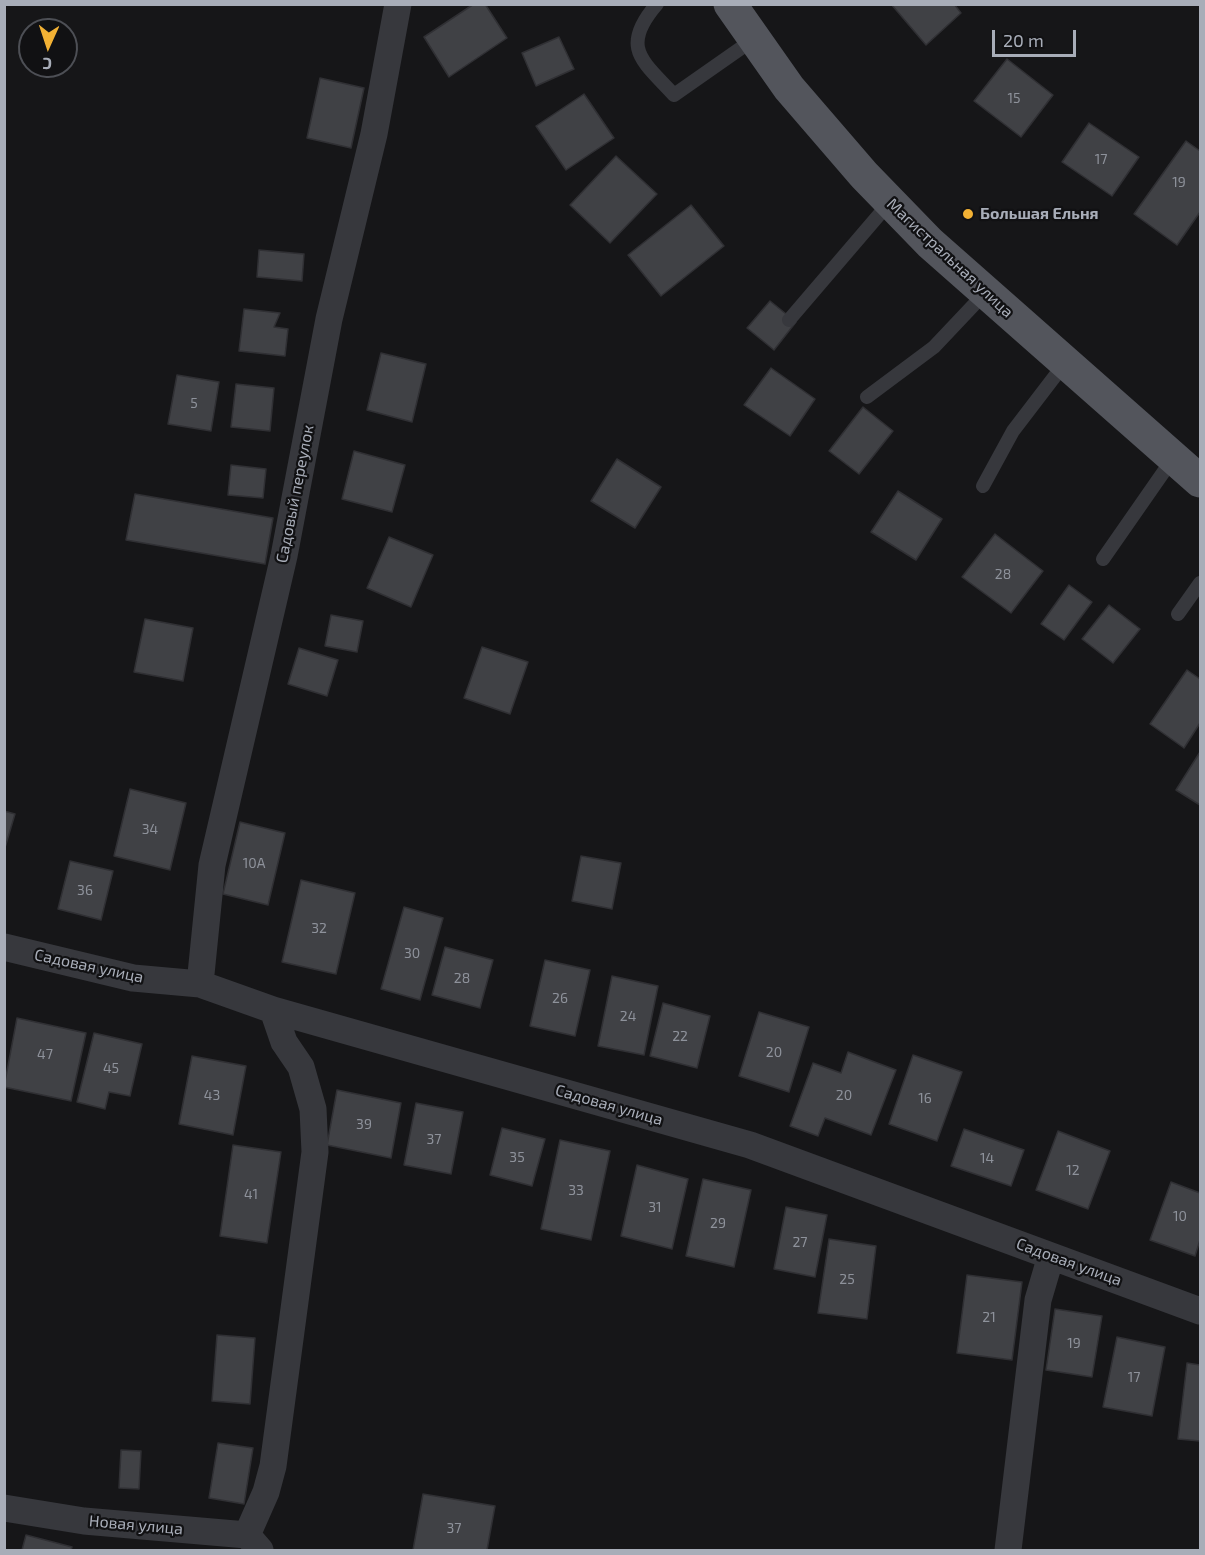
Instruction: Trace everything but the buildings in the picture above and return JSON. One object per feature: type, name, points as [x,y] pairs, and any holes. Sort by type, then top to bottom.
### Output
[{"type":"main road","name":"Магистральная улица","points":[[730,4],[789,88],[890,202],[930,243],[1200,481]]},
{"type":"street","name":"Садовый переулок","points":[[200,984],[212,865],[284,556],[329,319],[374,134],[398,4]]},
{"type":"street","name":"Садовая улица","points":[[4,947],[133,978],[200,984],[273,1010],[750,1145],[1200,1311]]},
{"type":"street","points":[[254,1543],[273,1466],[315,1152],[313,1109],[301,1066],[284,1042],[273,1010]]},
{"type":"street","points":[[1008,1551],[1038,1300],[1051,1256]]},
{"type":"street","name":"Новая улица","points":[[4,1508],[254,1543]]},
{"type":"lane","points":[[657,4],[644,20],[636,41],[640,58],[674,95],[754,39]]},
{"type":"lane","points":[[789,320],[890,202]]},
{"type":"lane","points":[[867,397],[934,347],[985,293]]},
{"type":"lane","points":[[983,486],[1013,431],[1065,363]]},
{"type":"lane","points":[[1103,559],[1174,457]]},
{"type":"lane","points":[[1178,614],[1200,583]]},
{"type":"place","name":"Большая Ельня","points":[[968,214]]}]
